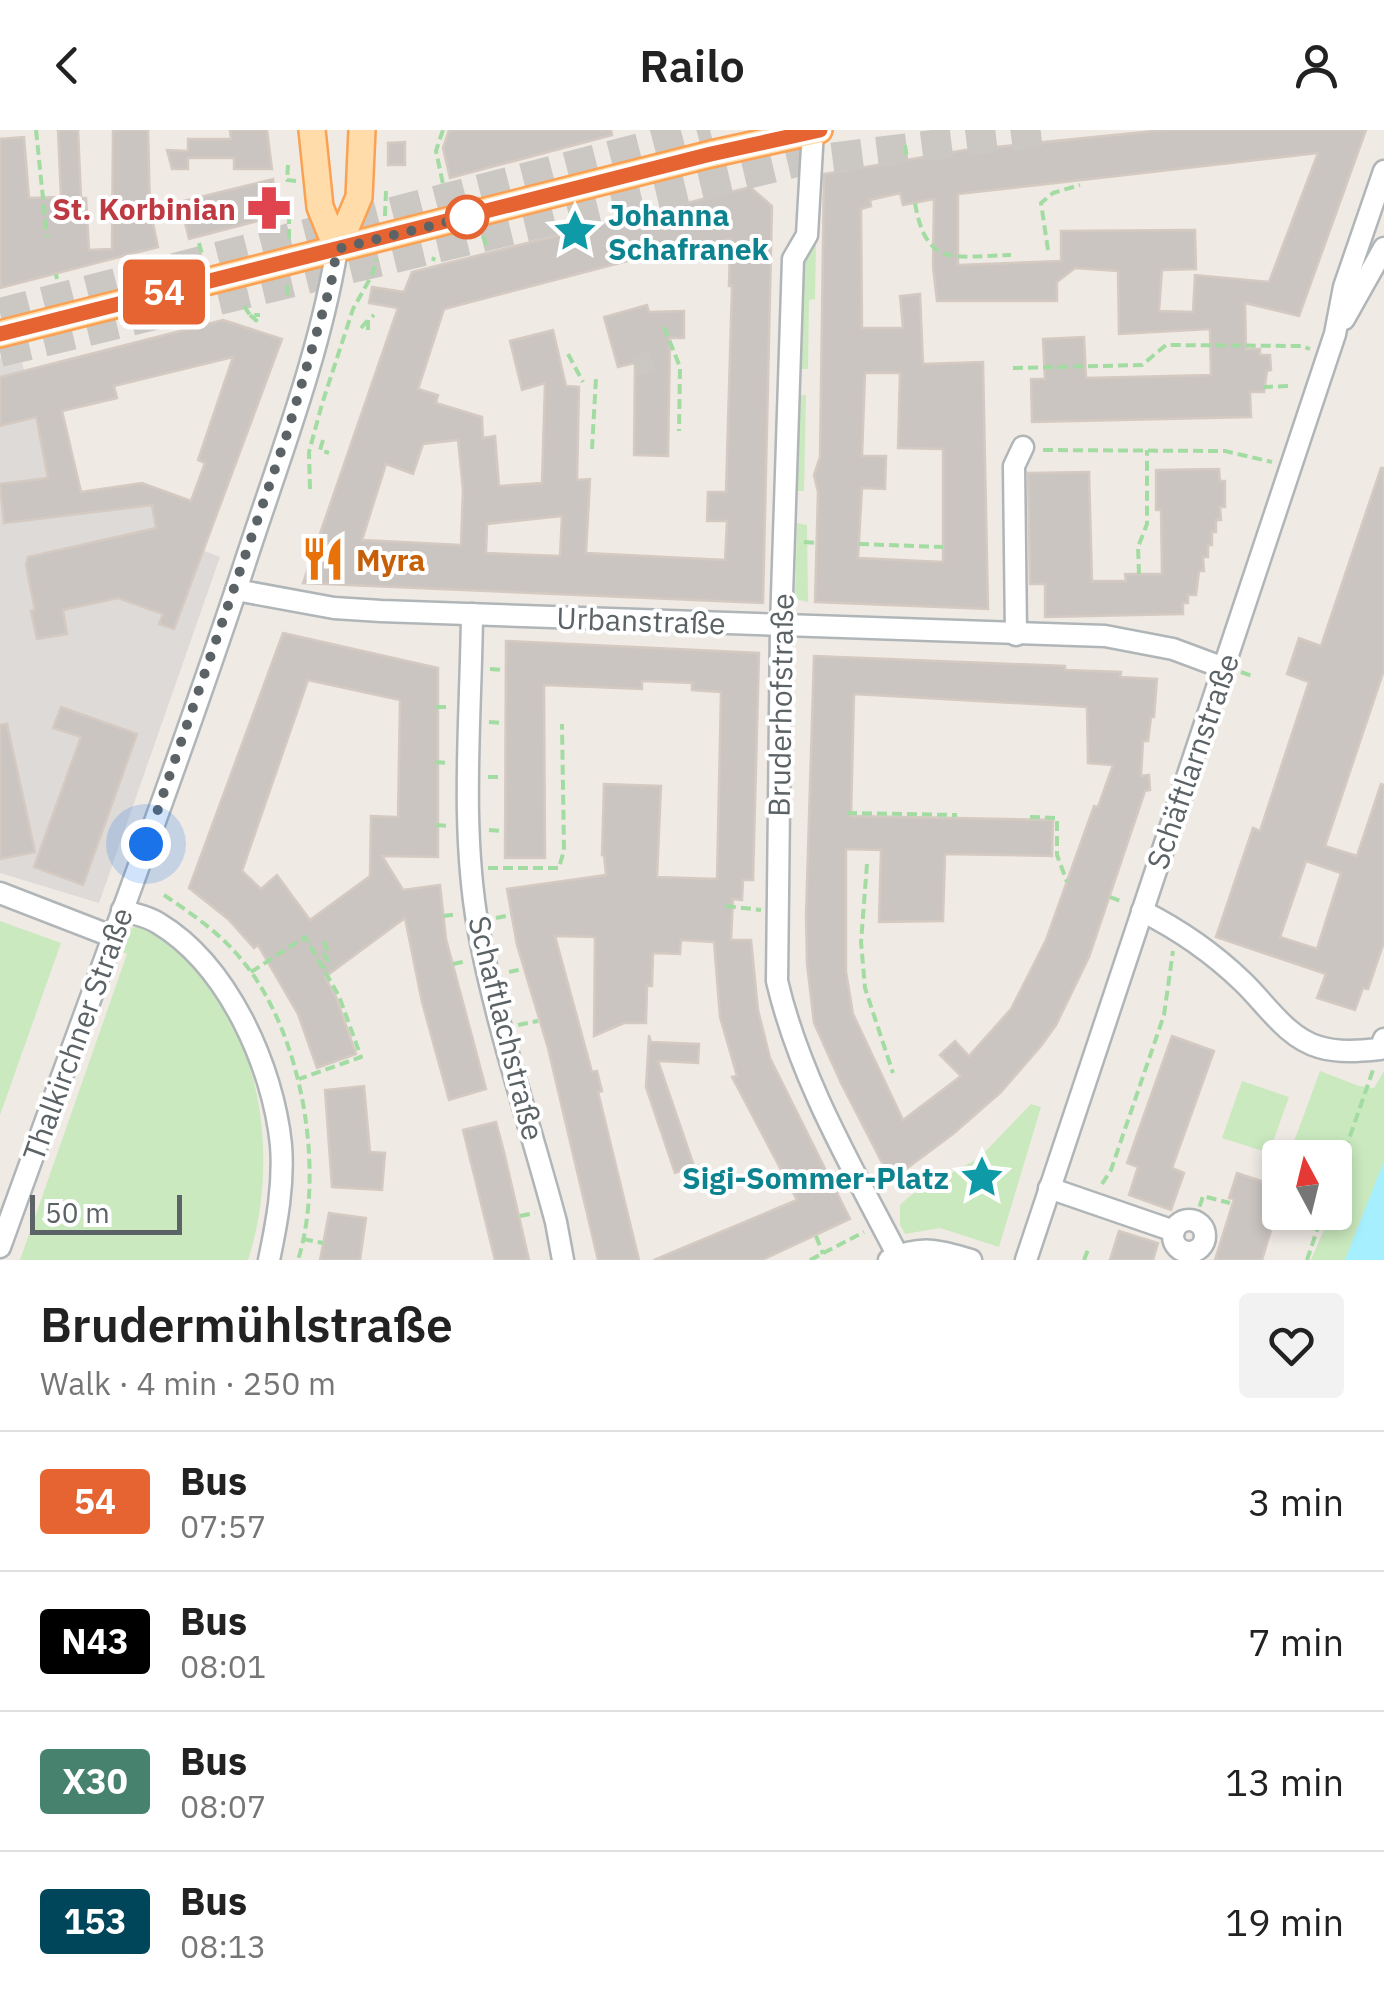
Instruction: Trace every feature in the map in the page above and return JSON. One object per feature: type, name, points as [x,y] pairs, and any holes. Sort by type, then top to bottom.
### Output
[{"type":"main road","points":[[312,130],[320,207],[337,249]]},
{"type":"main road","name":"Thalkirchner Straße","points":[[337,249],[359,198],[362,130]]},
{"type":"main road","points":[[0,334],[815,130]]},
{"type":"street","name":"Bruderhofstraße","points":[[815,130],[807,235],[793,259],[781,626],[777,981],[787,1024],[894,1258]]},
{"type":"street","name":"Schäftlarnstraße","points":[[1335,334],[1344,287],[1384,171]]},
{"type":"street","name":"Schäftlarnstraße","points":[[1026,1260],[1132,907],[1224,668],[1327,354],[1384,248]]},
{"type":"street","name":"Thalkirchner Straße","points":[[0,1248],[236,590],[310,358],[337,249]]},
{"type":"street","points":[[1016,635],[1014,466],[1023,448]]},
{"type":"street","name":"Urbanstraße","points":[[236,590],[334,608],[1105,636],[1173,649],[1224,668]]},
{"type":"street","name":"Schaftlachstraße","points":[[472,614],[468,809],[477,922],[564,1260]]},
{"type":"street","points":[[0,892],[112,936]]},
{"type":"street","points":[[1132,907],[1189,932],[1296,1034],[1316,1047],[1348,1052],[1382,1044]]},
{"type":"street","points":[[122,910],[156,921],[204,963],[220,982],[260,1057],[280,1146],[282,1183],[270,1260]]},
{"type":"street","points":[[1049,1188],[1174,1231]]},
{"type":"street","points":[[1182,1221],[1195,1221],[1201,1224],[1206,1236],[1201,1248],[1191,1256],[1178,1247],[1174,1231],[1182,1221]]},
{"type":"street","points":[[894,1258],[917,1248],[932,1248],[970,1260]]},
{"type":"path","points":[[36,130],[46,237]]},
{"type":"path","points":[[443,130],[436,151],[444,189]]},
{"type":"path","points":[[905,145],[907,159]]},
{"type":"path","points":[[285,165],[288,180],[296,181]]},
{"type":"path","points":[[1048,250],[1042,204],[1053,193],[1080,186]]},
{"type":"path","points":[[914,203],[922,239],[936,252],[958,256],[1011,254]]},
{"type":"path","points":[[268,232],[270,225]]},
{"type":"path","points":[[484,236],[486,247]]},
{"type":"path","points":[[199,243],[203,258]]},
{"type":"path","points":[[310,489],[309,452],[318,420],[353,309],[372,276]]},
{"type":"path","points":[[244,306],[258,322]]},
{"type":"path","points":[[250,315],[260,315]]},
{"type":"path","points":[[365,329],[374,315]]},
{"type":"path","points":[[664,327],[680,367],[679,432]]},
{"type":"path","points":[[1013,368],[1142,365],[1166,345],[1302,346],[1327,354]]},
{"type":"path","points":[[568,354],[584,382]]},
{"type":"path","points":[[592,449],[596,378]]},
{"type":"path","points":[[1263,386],[1289,386]]},
{"type":"path","points":[[323,440],[320,450],[329,453]]},
{"type":"path","points":[[1023,448],[1225,451],[1290,467]]},
{"type":"path","points":[[1139,574],[1138,546],[1148,524],[1147,450]]},
{"type":"path","points":[[859,544],[943,547]]},
{"type":"path","points":[[472,870],[559,868],[564,850],[562,724]]},
{"type":"path","points":[[847,813],[957,815]]},
{"type":"path","points":[[1030,817],[1057,818],[1056,854],[1067,882]]},
{"type":"path","points":[[867,864],[861,942],[865,988],[893,1073]]},
{"type":"path","points":[[1110,897],[1132,907]]},
{"type":"path","points":[[726,906],[776,910]]},
{"type":"path","points":[[1090,1201],[1111,1170],[1189,932]]},
{"type":"path","points":[[251,972],[305,937],[339,996],[361,1057],[299,1079]]},
{"type":"path","points":[[324,942],[327,950],[323,953],[328,960],[324,969]]},
{"type":"path","points":[[1349,1140],[1382,1044]]},
{"type":"path","points":[[1195,1221],[1204,1196],[1230,1203]]},
{"type":"path","points":[[810,1260],[881,1223]]},
{"type":"path","points":[[1307,1260],[1317,1230]]},
{"type":"path","points":[[816,1236],[824,1254]]},
{"type":"path","points":[[303,1239],[323,1243]]},
{"type":"path","points":[[1084,1260],[1089,1247]]},
{"type":"shaded area","points":[[20,353],[52,496],[144,484],[177,540],[220,557],[99,903],[0,873],[0,358]]},
{"type":"green space","points":[[816,244],[815,299],[809,300],[808,369],[798,369],[803,265]]},
{"type":"green space","points":[[799,395],[806,395],[804,491],[796,491]]},
{"type":"green space","points":[[797,523],[807,525],[808,602],[795,599]]},
{"type":"green space","points":[[0,921],[61,943],[0,1115]]},
{"type":"green space","points":[[141,924],[181,954],[208,981],[246,1053],[261,1122],[263,1157],[262,1193],[248,1260],[20,1260],[127,954],[121,951],[127,931]]},
{"type":"green space","points":[[1320,1071],[1374,1088],[1384,1071],[1384,1260],[1311,1260],[1324,1230],[1352,1230],[1352,1140],[1295,1140]]},
{"type":"green space","points":[[1242,1081],[1289,1097],[1274,1140],[1262,1140],[1262,1151],[1222,1138]]},
{"type":"green space","name":"Sigi-Sommer-Platz","points":[[1031,1104],[1041,1107],[999,1247],[940,1228],[905,1234],[900,1225],[900,1205],[979,1158]]},
{"type":"water","points":[[1384,1161],[1384,1260],[1345,1260]]},
{"type":"building","points":[[58,130],[78,130],[81,198],[86,198],[89,250],[112,249],[113,130],[148,130],[150,209],[158,247],[0,288],[0,139],[24,137],[29,198],[61,197]]},
{"type":"building","points":[[230,130],[267,130],[272,169],[234,169],[234,158],[188,158],[188,169],[172,169],[167,150],[188,151],[188,139],[231,139]]},
{"type":"building","points":[[449,130],[611,130],[612,135],[450,178],[443,148]]},
{"type":"building","points":[[1164,130],[1366,130],[1299,316],[1245,303],[1246,349],[1260,349],[1260,355],[1270,355],[1271,370],[1267,371],[1264,392],[1250,392],[1251,417],[1032,422],[1031,379],[1045,379],[1043,339],[1084,337],[1086,378],[1211,375],[1210,329],[1119,334],[1118,271],[1075,268],[1057,282],[1057,301],[937,301],[934,199],[903,205],[900,193],[870,200],[871,206],[861,209],[862,328],[903,328],[900,296],[920,294],[923,364],[983,362],[988,609],[815,602],[818,492],[814,475],[820,457],[824,174],[965,150]],"holes":[[[1318,153],[1269,282],[1195,275],[1193,312],[1159,311],[1162,270],[1196,269],[1195,230],[1061,231],[1061,261],[958,265],[958,194]],[[865,373],[900,373],[898,448],[943,449],[943,562],[858,558],[862,488],[885,489],[886,456],[862,456]]]},
{"type":"building","points":[[405,142],[405,165],[388,165],[388,143]]},
{"type":"building","points":[[273,179],[277,216],[189,239],[180,202]]},
{"type":"building","points":[[750,187],[772,206],[763,603],[303,583],[398,308],[369,303],[372,287],[404,292],[412,272]],"holes":[[[730,239],[726,492],[708,492],[707,521],[727,521],[725,560],[586,553],[590,479],[577,480],[579,387],[566,386],[553,330],[510,341],[522,390],[545,383],[542,483],[499,486],[495,436],[483,438],[482,417],[436,403],[438,395],[418,389],[444,309],[685,246],[687,251]],[[458,440],[463,490],[461,545],[362,540],[386,464],[413,474],[423,444]],[[562,516],[560,556],[486,553],[487,524]]]},
{"type":"building","points":[[647,305],[649,312],[684,311],[684,338],[670,338],[668,456],[634,455],[635,363],[618,367],[604,317]]},
{"type":"building","points":[[223,320],[282,339],[174,629],[159,624],[163,614],[118,598],[63,610],[67,634],[37,639],[28,557],[156,528],[152,505],[4,523],[0,484],[48,478],[36,417],[0,426],[0,377]],"holes":[[[233,357],[198,460],[205,463],[191,501],[142,483],[81,492],[62,411],[117,398],[114,386]]]},
{"type":"building","points":[[1384,468],[1384,670],[1325,846],[1357,856],[1381,784],[1384,785],[1384,942],[1368,989],[1363,988],[1355,1010],[1317,998],[1326,974],[1216,937],[1253,828],[1260,831],[1309,682],[1287,674],[1299,638],[1321,646]],"holes":[[[1306,861],[1341,873],[1317,949],[1280,937]]]},
{"type":"building","points":[[1219,469],[1220,481],[1225,481],[1225,507],[1220,507],[1221,520],[1216,520],[1208,557],[1203,557],[1204,571],[1199,571],[1196,595],[1188,595],[1183,614],[1045,617],[1045,584],[1030,584],[1028,473],[1089,472],[1092,581],[1126,581],[1125,574],[1162,574],[1156,470]]},
{"type":"building","points":[[283,633],[438,668],[438,857],[382,856],[403,890],[440,885],[446,939],[486,1089],[449,1100],[422,1002],[405,918],[325,977],[356,1054],[317,1068],[298,1014],[258,945],[254,948],[228,919],[189,888]],"holes":[[[308,680],[400,700],[398,817],[371,816],[370,876],[310,920],[277,875],[261,889],[242,871]]]},
{"type":"building","points":[[506,641],[759,653],[753,880],[743,880],[742,900],[733,899],[731,940],[751,940],[758,1010],[770,1058],[850,1219],[762,1260],[654,1260],[797,1200],[732,1077],[737,1076],[720,1017],[714,942],[681,940],[680,954],[653,953],[646,1023],[624,1023],[594,1036],[595,937],[555,936],[592,1072],[597,1071],[602,1091],[598,1092],[639,1260],[598,1260],[548,1048],[517,945],[507,889],[606,875],[602,855],[604,784],[661,786],[657,877],[717,879],[721,692],[692,690],[692,683],[642,681],[642,689],[544,685],[545,858],[505,858]]},
{"type":"building","points":[[814,656],[1065,666],[1065,670],[1121,672],[1120,677],[1157,679],[1154,717],[1148,741],[1143,741],[1141,776],[1149,775],[1150,790],[1145,791],[1089,957],[1056,1025],[1001,1092],[891,1180],[814,1023],[806,916]],"holes":[[[854,694],[1087,707],[1088,763],[1113,765],[1098,807],[1094,806],[1046,940],[1011,1009],[969,1056],[955,1041],[940,1055],[961,1076],[903,1120],[853,1014],[846,972],[846,849],[881,850],[879,922],[943,921],[945,854],[1052,856],[1053,820],[851,816]]]},
{"type":"building","points":[[61,707],[137,734],[83,885],[34,867],[81,737],[53,728]]},
{"type":"building","points":[[7,724],[35,852],[0,859],[0,725]]},
{"type":"building","points":[[649,1035],[651,1042],[699,1044],[698,1063],[658,1061],[694,1166],[675,1173],[646,1087]]},
{"type":"building","points":[[1172,1036],[1214,1051],[1172,1168],[1184,1173],[1171,1210],[1129,1195],[1138,1167],[1127,1163]]},
{"type":"building","points":[[364,1086],[370,1152],[385,1153],[382,1190],[332,1187],[325,1090]]},
{"type":"building","points":[[496,1122],[529,1260],[495,1260],[463,1130]]},
{"type":"building","points":[[1237,1173],[1262,1181],[1262,1230],[1271,1230],[1262,1260],[1215,1260],[1234,1199],[1229,1198]]},
{"type":"building","points":[[329,1213],[366,1218],[360,1260],[320,1260]]},
{"type":"building","points":[[1119,1231],[1158,1243],[1153,1260],[1110,1260]]},
{"type":"tunnel","points":[[0,313],[710,130]]},
{"type":"tunnel","points":[[0,352],[797,162],[1053,130]]},
{"type":"tunnel","points":[[635,366],[652,361]]},
{"type":"bus line","name":"54","points":[[0,334],[711,154],[820,130]]},
{"type":"place","name":"St. Korbinian","points":[[269,208]]},
{"type":"place","name":"Johanna Schafranek","points":[[575,231]]},
{"type":"place","name":"Myra","points":[[323,559]]},
{"type":"place","name":"Sigi-Sommer-Platz","points":[[982,1177]]},
{"type":"route","points":[[146,844],[287,434],[331,284],[337,249],[467,217]]}]
